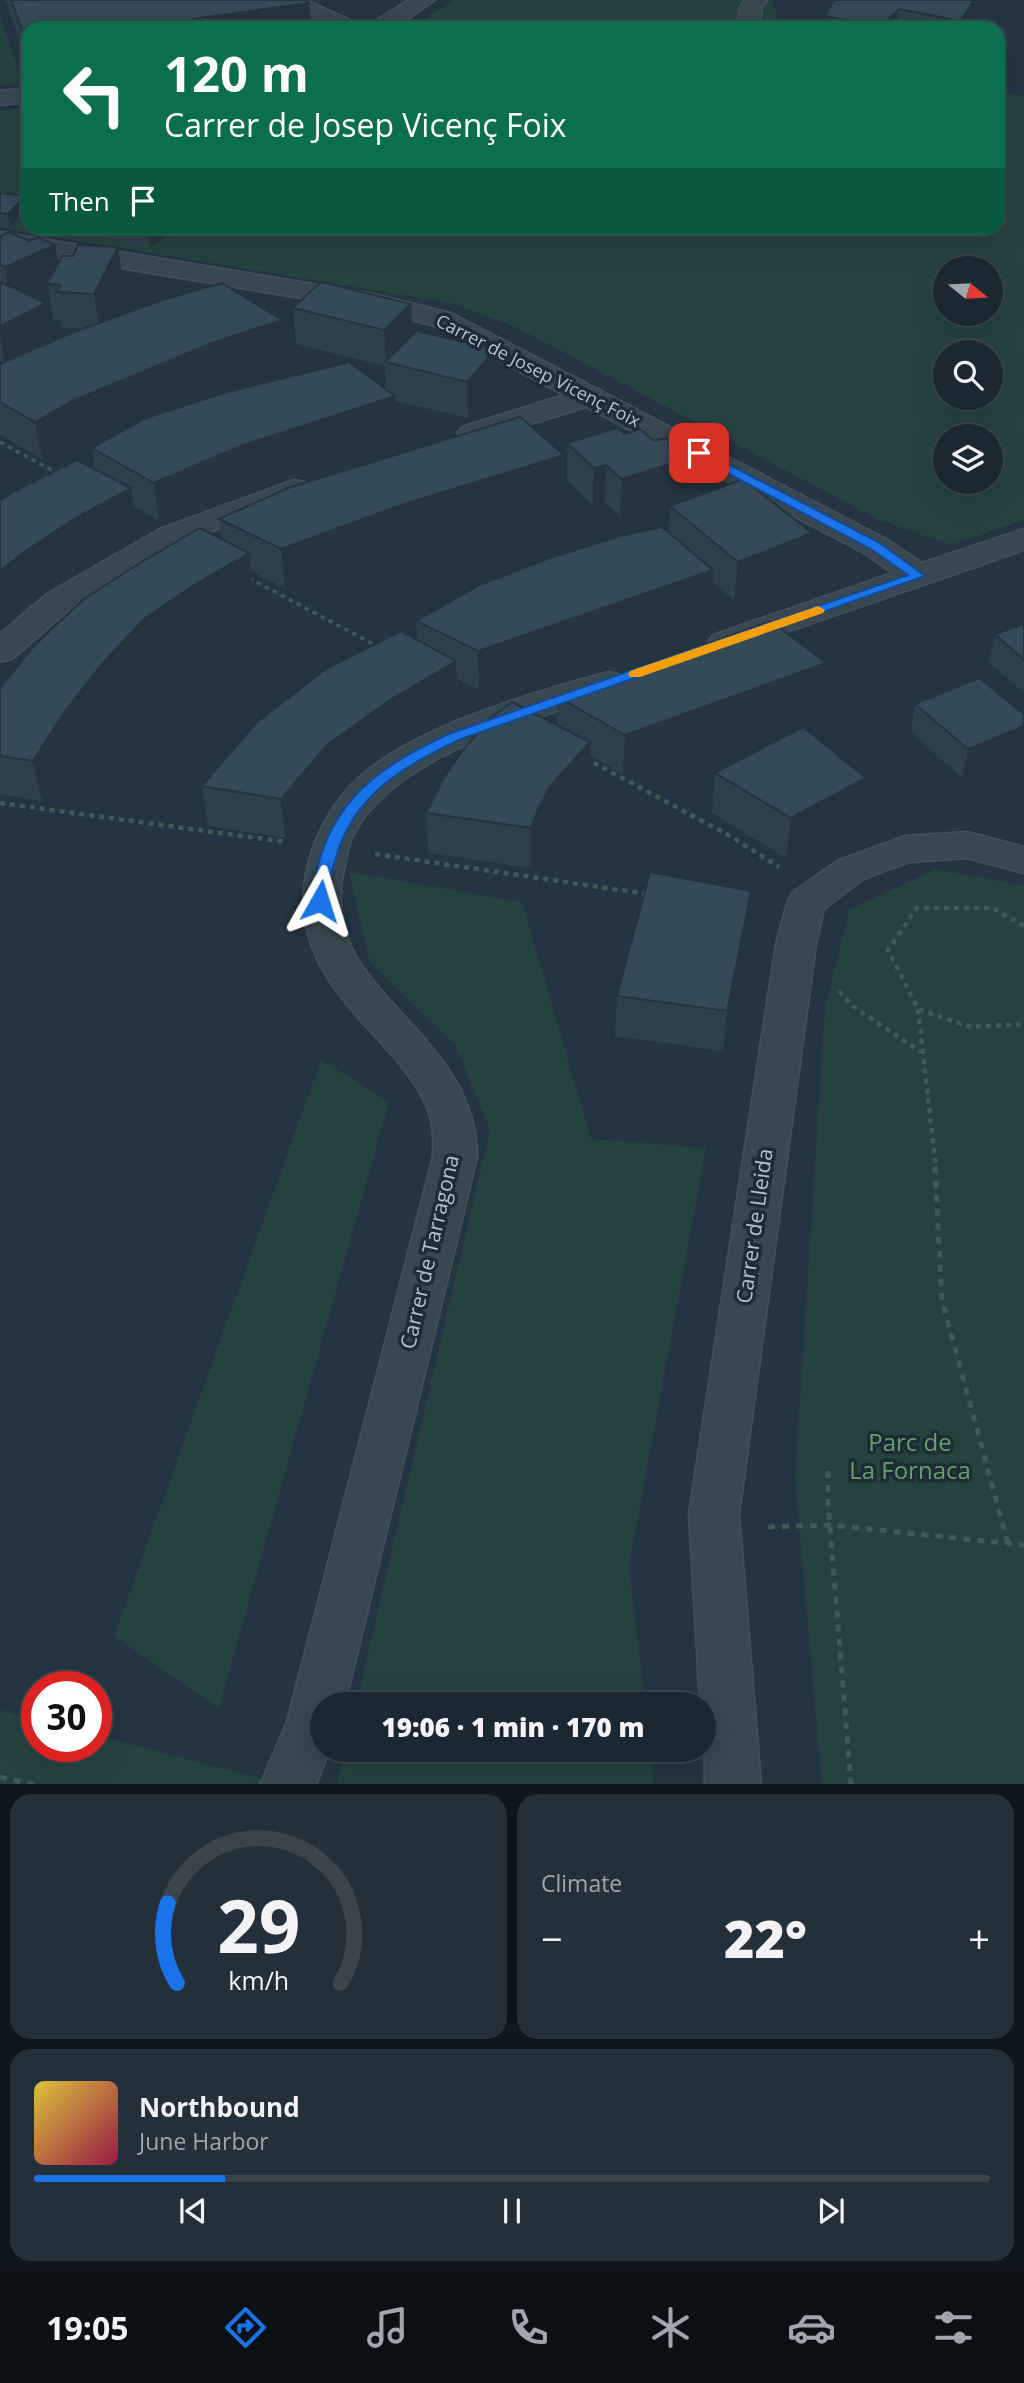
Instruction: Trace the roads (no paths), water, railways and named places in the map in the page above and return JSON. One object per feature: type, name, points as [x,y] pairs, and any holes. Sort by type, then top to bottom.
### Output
[{"type":"street","points":[[288,0],[338,21]]},
{"type":"street","points":[[391,21],[424,0]]},
{"type":"street","points":[[749,21],[751,7],[757,0]]},
{"type":"street","points":[[0,98],[21,95]]},
{"type":"street","name":"Carrer de Josep Vicenç Foix","points":[[0,240],[373,302],[440,319],[875,546],[919,576]]},
{"type":"street","points":[[220,303],[272,285]]},
{"type":"street","points":[[444,442],[587,397]]},
{"type":"street","points":[[0,652],[60,601],[171,536],[327,478]]},
{"type":"street","points":[[694,653],[1024,538]]},
{"type":"street","name":"Carrer de Tarragona","points":[[288,1784],[314,1722],[455,1157],[456,1136],[451,1114],[422,1067],[348,978],[336,957],[325,930],[320,901],[329,848],[343,820],[358,800],[395,767],[417,754],[456,736],[641,671]]},
{"type":"street","name":"Carrer de Lleida","points":[[733,1784],[714,1514],[801,923],[850,870],[905,849],[968,845],[1024,860]]},
{"type":"park label","name":"Parc de La Fornaca","points":[[910,1457]]}]
